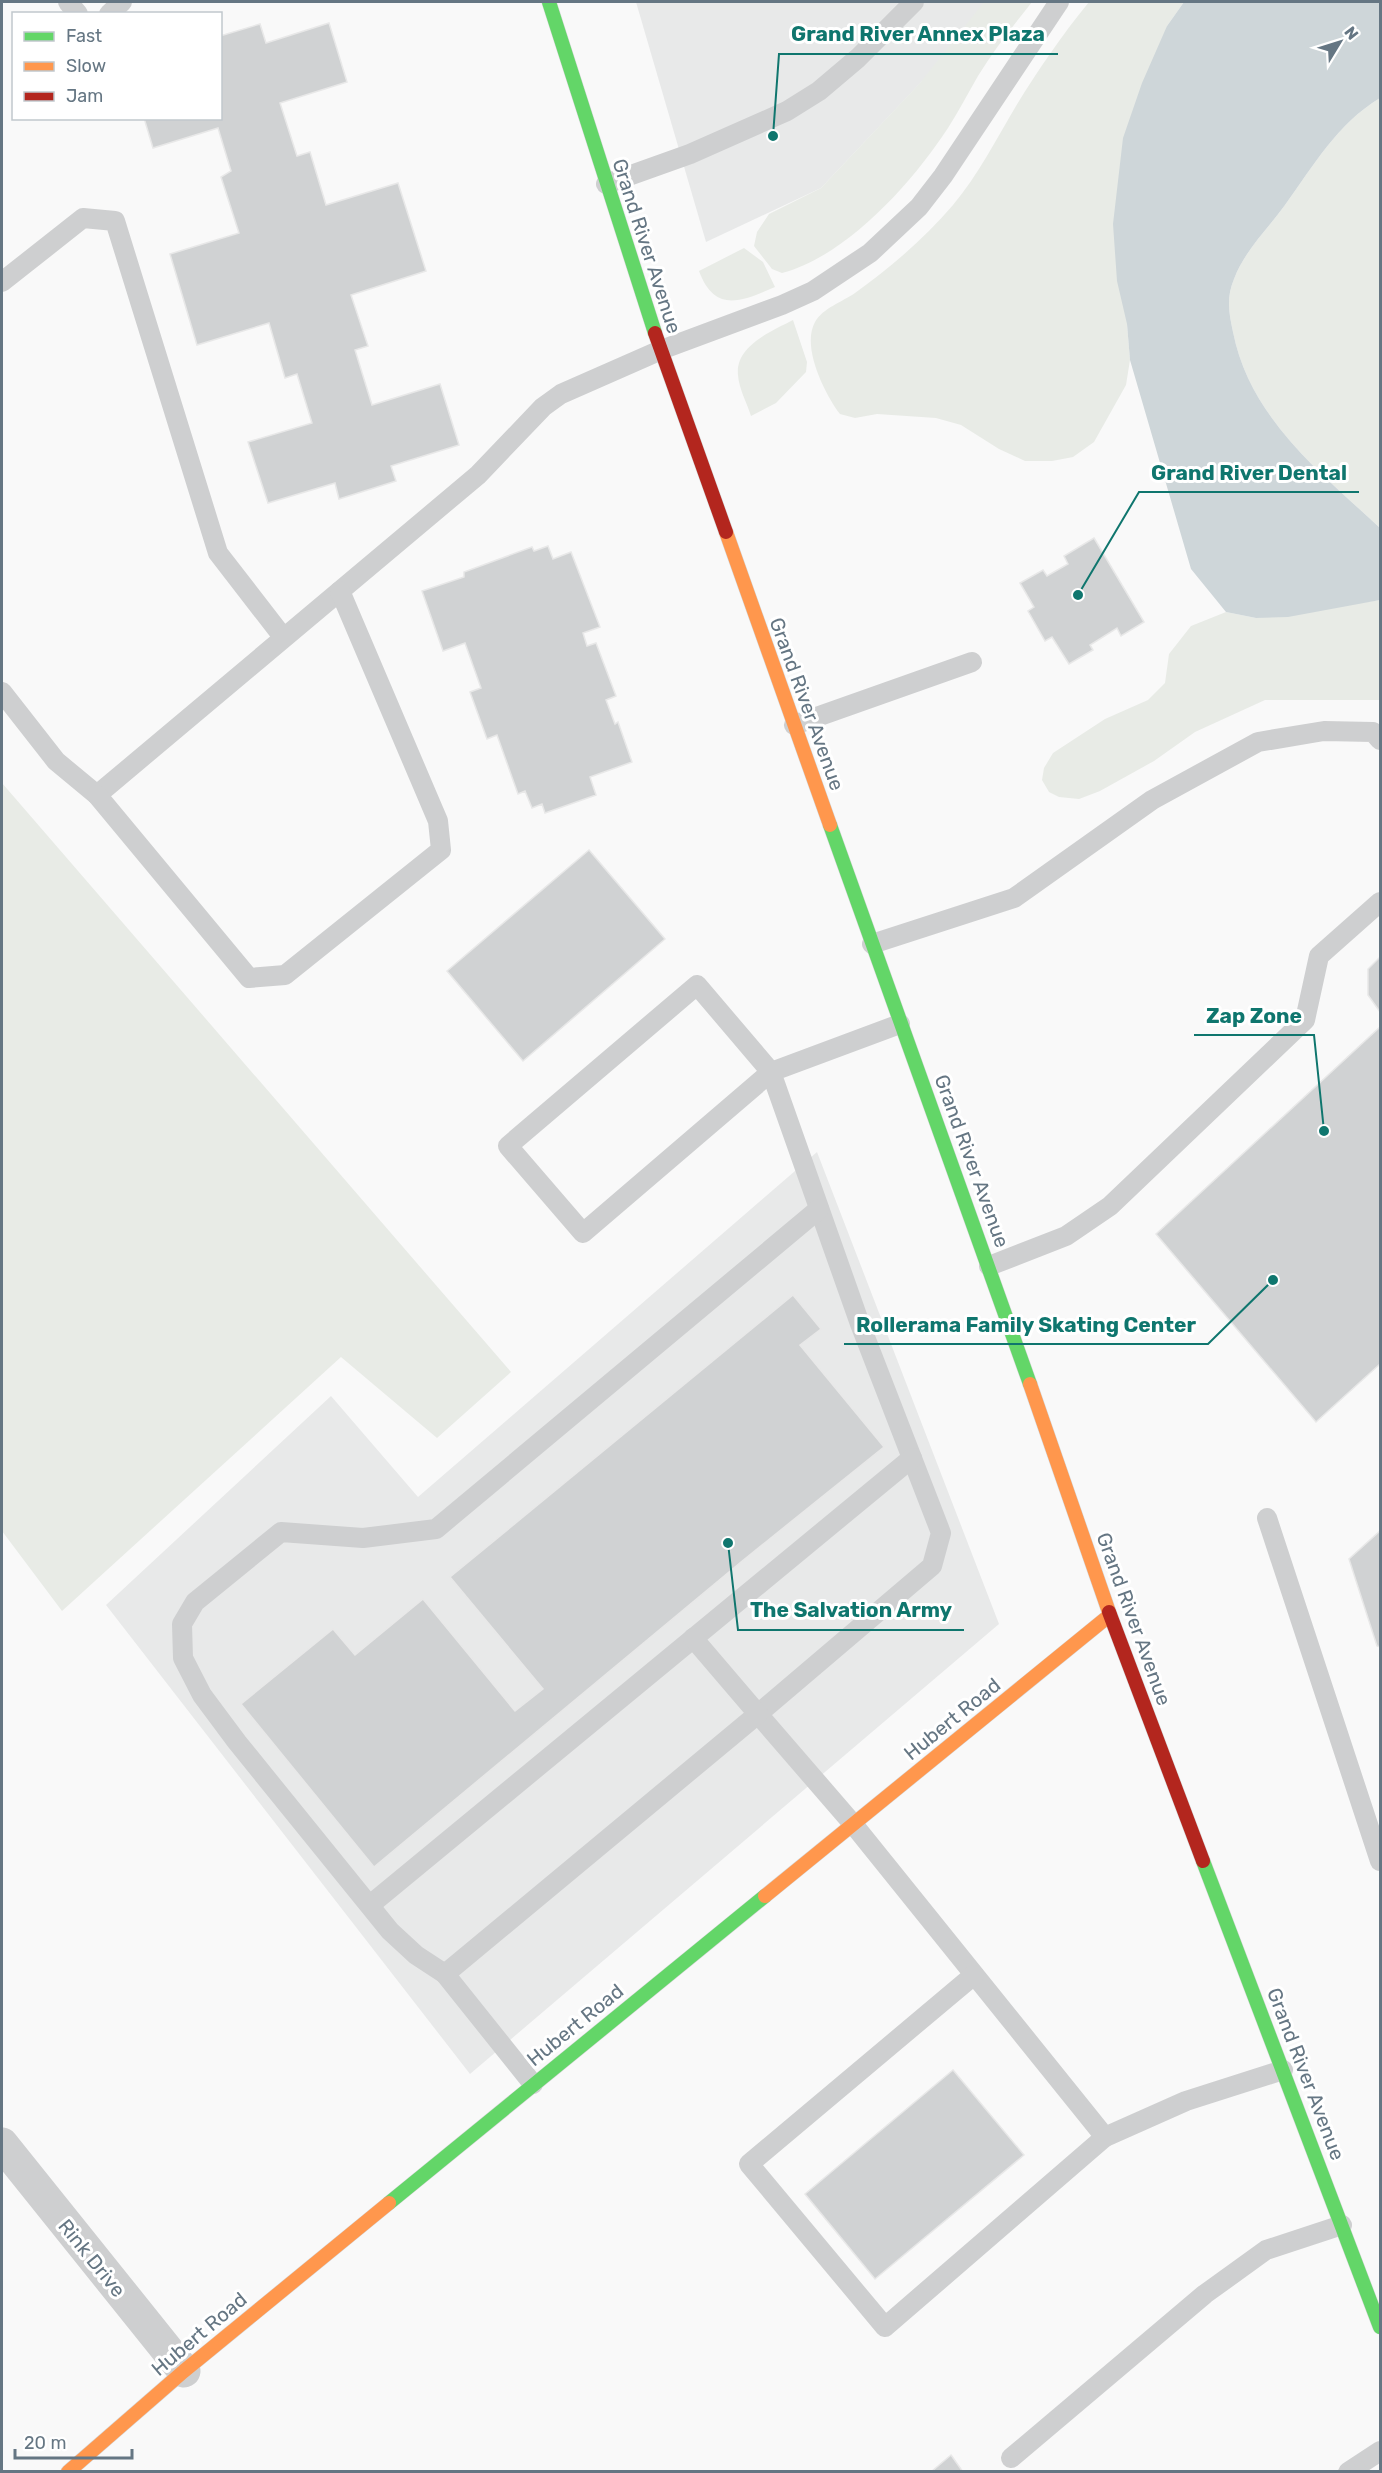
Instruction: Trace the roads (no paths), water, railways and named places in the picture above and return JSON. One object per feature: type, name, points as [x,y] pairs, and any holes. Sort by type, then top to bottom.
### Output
[{"type":"main road","name":"Grand River Avenue","points":[[549,2],[661,350],[900,1024],[989,1266],[1110,1615],[1380,2324]]},
{"type":"main road","name":"Hubert Road","points":[[68,2472],[184,2371],[1110,1615]]},
{"type":"street","name":"Rink Drive","points":[[2,2144],[184,2371]]},
{"type":"lane","points":[[606,184],[690,154],[787,111],[819,91],[858,58],[914,2]]},
{"type":"lane","points":[[97,795],[478,475],[543,407],[578,385],[813,291],[870,253],[919,207],[943,176],[1059,2]]},
{"type":"lane","points":[[2,282],[83,218],[115,221],[218,552],[283,637]]},
{"type":"lane","points":[[2,692],[56,761],[97,795],[249,978],[285,975],[441,850],[438,821],[340,591]]},
{"type":"lane","points":[[794,725],[972,662]]},
{"type":"lane","points":[[872,944],[1014,898],[1152,800],[1258,742],[1324,731],[1373,732],[1380,740]]},
{"type":"lane","points":[[989,1266],[1066,1236],[1110,1206],[1305,1020],[1319,956],[1380,902]]},
{"type":"lane","points":[[445,1974],[932,1566],[941,1533],[860,1324],[771,1072],[697,985],[508,1146],[583,1233],[771,1072],[900,1024]]},
{"type":"lane","points":[[533,2084],[445,1974],[416,1955],[390,1930],[237,1743],[202,1695],[183,1658],[182,1624],[195,1602],[281,1532],[363,1538],[436,1529],[819,1209]]},
{"type":"lane","points":[[370,1905],[912,1458]]},
{"type":"lane","points":[[1267,1518],[1380,1861]]},
{"type":"lane","points":[[693,1638],[853,1824],[1105,2137]]},
{"type":"lane","points":[[974,1975],[749,2164],[885,2327],[1105,2137],[1186,2101],[1283,2070]]},
{"type":"lane","points":[[1011,2458],[1205,2294],[1266,2250],[1342,2225]]},
{"type":"lane","points":[[1348,2472],[1380,2451]]},
{"type":"place","name":"Grand River Annex Plaza","points":[[773,136]]},
{"type":"place","name":"Grand River Dental","points":[[1078,595]]},
{"type":"place","name":"Zap Zone","points":[[1324,1131]]},
{"type":"place","name":"Rollerama Family Skating Center","points":[[1273,1280]]},
{"type":"place","name":"The Salvation Army","points":[[728,1543]]}]
